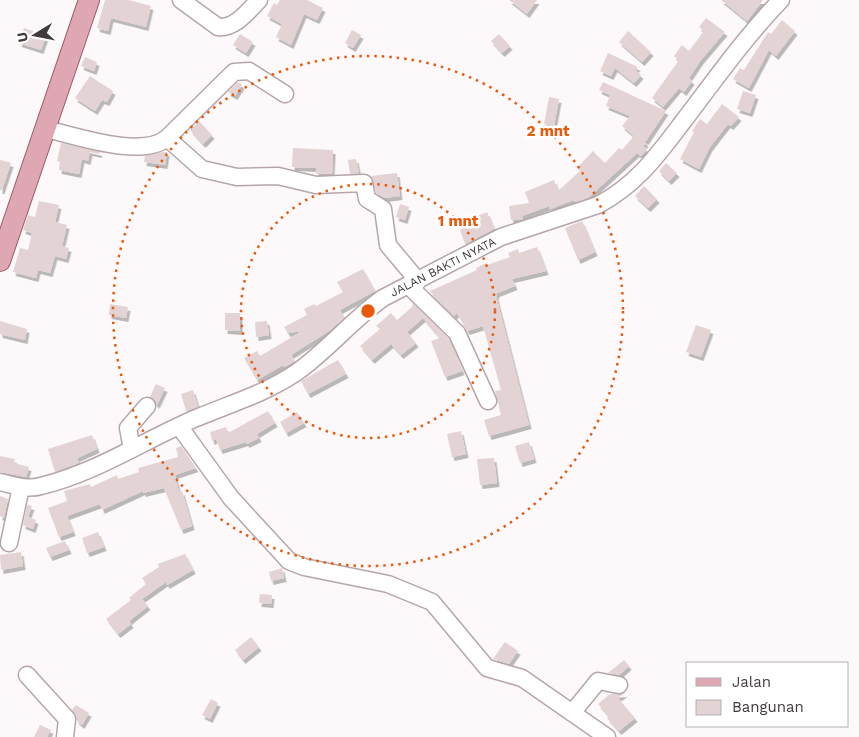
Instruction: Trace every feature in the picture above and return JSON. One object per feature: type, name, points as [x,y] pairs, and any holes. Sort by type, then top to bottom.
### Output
[{"type":"main road","points":[[0,261],[89,0]]},
{"type":"street","points":[[181,0],[210,22],[223,28],[235,23],[259,0]]},
{"type":"street","name":"JALAN BAKTI NYATA","points":[[0,482],[21,487],[40,486],[90,468],[179,426],[247,399],[296,373],[326,350],[368,309],[413,283],[501,238],[598,205],[632,184],[654,161],[781,0]]},
{"type":"street","points":[[46,129],[122,146],[150,146],[161,143],[167,138],[234,72],[249,71],[284,94]]},
{"type":"street","points":[[167,138],[202,169],[237,177],[278,176],[316,185],[364,183],[367,199],[384,209],[388,245],[413,283],[457,333],[488,401]]},
{"type":"street","points":[[132,449],[128,428],[147,406]]},
{"type":"street","points":[[179,426],[231,498],[289,561],[304,567],[388,584],[432,602],[487,668],[522,678],[606,737]]},
{"type":"street","points":[[9,543],[21,487]]},
{"type":"street","points":[[28,675],[67,718],[66,737]]},
{"type":"street","points":[[572,713],[598,681],[619,685]]},
{"type":"building","points":[[105,0],[129,0],[151,6],[146,27],[111,18],[108,31],[97,28]]},
{"type":"building","points":[[280,0],[307,0],[323,8],[317,20],[304,14],[291,45],[276,37],[282,24],[267,16],[274,3],[277,5]]},
{"type":"building","points":[[509,0],[537,0],[527,14]]},
{"type":"building","points":[[721,0],[763,0],[747,21]]},
{"type":"building","points":[[706,18],[725,32],[701,60],[689,78],[692,81],[684,92],[679,88],[663,107],[652,98],[679,60],[674,56],[682,45],[689,51],[704,31],[699,27]]},
{"type":"building","points":[[782,20],[795,31],[776,56],[769,50],[749,88],[733,79],[740,68],[744,70],[768,32],[771,34]]},
{"type":"building","points":[[24,28],[46,36],[41,50],[19,43]]},
{"type":"building","points":[[352,30],[361,35],[353,48],[345,43]]},
{"type":"building","points":[[628,31],[651,52],[642,62],[619,42]]},
{"type":"building","points":[[240,34],[253,42],[246,53],[233,45]]},
{"type":"building","points":[[499,34],[510,46],[502,53],[491,41]]},
{"type":"building","points":[[608,53],[638,67],[635,70],[641,75],[634,83],[615,68],[611,76],[600,71]]},
{"type":"building","points":[[85,57],[97,62],[94,71],[81,66]]},
{"type":"building","points":[[90,76],[113,91],[107,102],[102,100],[95,111],[75,98]]},
{"type":"building","points":[[238,82],[242,85],[235,96],[228,92]]},
{"type":"building","points":[[603,82],[666,111],[646,141],[642,139],[646,143],[643,146],[647,149],[641,156],[637,153],[588,198],[575,202],[574,200],[550,209],[549,206],[522,216],[523,219],[511,220],[509,206],[529,203],[525,192],[554,180],[558,191],[580,171],[577,168],[593,151],[605,163],[619,148],[622,150],[634,136],[622,126],[630,116],[606,106],[610,95],[599,90]]},
{"type":"building","points":[[743,91],[756,95],[750,113],[737,109]]},
{"type":"building","points":[[549,97],[559,99],[554,126],[544,124]]},
{"type":"building","points":[[722,104],[739,117],[731,126],[728,124],[710,147],[699,169],[680,159],[694,132],[692,131],[700,119],[707,124]]},
{"type":"building","points":[[199,121],[212,135],[203,144],[190,130]]},
{"type":"building","points":[[61,143],[100,152],[99,154],[90,152],[88,161],[82,159],[79,174],[59,170],[60,162],[57,161]]},
{"type":"building","points":[[293,148],[333,150],[332,174],[316,174],[316,168],[292,167]]},
{"type":"building","points":[[167,152],[165,165],[144,162],[145,156]]},
{"type":"building","points":[[356,159],[359,173],[350,174],[348,160]]},
{"type":"building","points":[[0,160],[11,163],[2,190],[0,190]]},
{"type":"building","points":[[666,163],[677,173],[669,181],[659,171]]},
{"type":"building","points":[[397,173],[400,196],[385,198],[376,193],[371,176]]},
{"type":"building","points":[[644,186],[657,199],[648,208],[635,196]]},
{"type":"building","points":[[39,201],[59,205],[55,222],[67,225],[62,246],[69,248],[66,259],[55,256],[50,273],[38,270],[36,278],[13,272],[20,248],[28,250],[32,233],[23,230],[28,215],[35,217]]},
{"type":"building","points":[[400,204],[409,207],[405,220],[396,217]]},
{"type":"building","points":[[487,212],[494,229],[465,244],[460,230],[480,222],[477,216]]},
{"type":"building","points":[[582,221],[595,252],[578,260],[565,228]]},
{"type":"building","points":[[537,247],[546,271],[512,279],[515,286],[497,293],[496,296],[529,425],[489,436],[484,420],[501,415],[495,391],[501,390],[483,326],[467,331],[457,313],[454,316],[430,291],[477,270],[476,268],[486,263],[487,265],[510,257],[508,253],[518,249],[519,253]]},
{"type":"building","points":[[363,269],[375,291],[340,310],[344,318],[329,331],[291,355],[295,361],[284,367],[283,365],[257,380],[244,358],[257,351],[260,356],[302,331],[288,333],[284,327],[307,315],[304,309],[314,304],[316,306],[343,292],[337,282]]},
{"type":"building","points":[[413,303],[449,339],[462,371],[445,377],[431,341],[440,338],[423,318],[407,332],[416,343],[401,355],[391,344],[372,360],[360,346],[380,329],[376,326],[391,313],[397,320],[412,307]]},
{"type":"building","points":[[110,304],[128,307],[126,318],[109,315]]},
{"type":"building","points":[[225,313],[240,313],[240,331],[225,330]]},
{"type":"building","points":[[0,321],[27,329],[25,340],[0,334]]},
{"type":"building","points":[[267,321],[269,335],[256,337],[255,322]]},
{"type":"building","points":[[696,325],[711,330],[701,357],[686,352]]},
{"type":"building","points":[[338,360],[346,374],[308,394],[301,381]]},
{"type":"building","points":[[156,384],[165,388],[157,405],[150,397]]},
{"type":"building","points":[[193,390],[198,407],[186,411],[181,394]]},
{"type":"building","points":[[268,411],[275,423],[257,434],[259,438],[247,444],[246,442],[220,450],[216,439],[212,441],[210,432],[226,427],[228,433]]},
{"type":"building","points":[[297,412],[304,423],[286,433],[280,422]]},
{"type":"building","points":[[461,431],[466,454],[452,457],[447,434]]},
{"type":"building","points":[[92,435],[97,449],[77,458],[79,463],[55,472],[48,449]]},
{"type":"building","points":[[529,442],[534,459],[520,463],[515,446]]},
{"type":"building","points":[[181,446],[196,468],[175,475],[179,492],[182,491],[192,526],[181,530],[164,488],[143,493],[143,491],[102,510],[100,504],[67,516],[73,532],[59,537],[48,508],[67,501],[64,491],[90,484],[91,487],[117,475],[118,479],[139,472],[138,468],[178,457],[176,448]]},
{"type":"building","points":[[0,456],[15,459],[14,463],[29,467],[26,477],[0,472]]},
{"type":"building","points":[[494,458],[497,483],[480,485],[477,459]]},
{"type":"building","points":[[0,496],[8,499],[4,518],[0,516]]},
{"type":"building","points":[[27,505],[32,506],[28,517],[36,520],[33,529],[23,525]]},
{"type":"building","points":[[98,532],[104,547],[87,553],[82,538]]},
{"type":"building","points":[[65,541],[69,550],[50,557],[46,548]]},
{"type":"building","points":[[21,552],[23,566],[1,570],[0,555]]},
{"type":"building","points":[[185,554],[193,570],[167,585],[166,582],[142,599],[148,606],[129,621],[131,624],[118,634],[106,619],[131,600],[129,598],[146,584],[142,578],[159,567],[158,564]]},
{"type":"building","points":[[282,568],[284,578],[271,581],[269,572]]},
{"type":"building","points":[[260,594],[272,595],[271,604],[259,603]]},
{"type":"building","points":[[251,637],[259,647],[243,660],[235,650]]},
{"type":"building","points":[[505,642],[518,651],[509,664],[493,659]]},
{"type":"building","points":[[624,660],[629,666],[619,675],[608,673]]},
{"type":"building","points":[[625,693],[618,698],[635,718],[619,731],[598,704],[610,694]]},
{"type":"building","points":[[211,699],[218,703],[210,719],[202,715]]},
{"type":"building","points":[[76,705],[89,713],[82,725],[77,721],[72,710]]},
{"type":"building","points":[[40,725],[51,730],[47,737],[34,737]]}]
